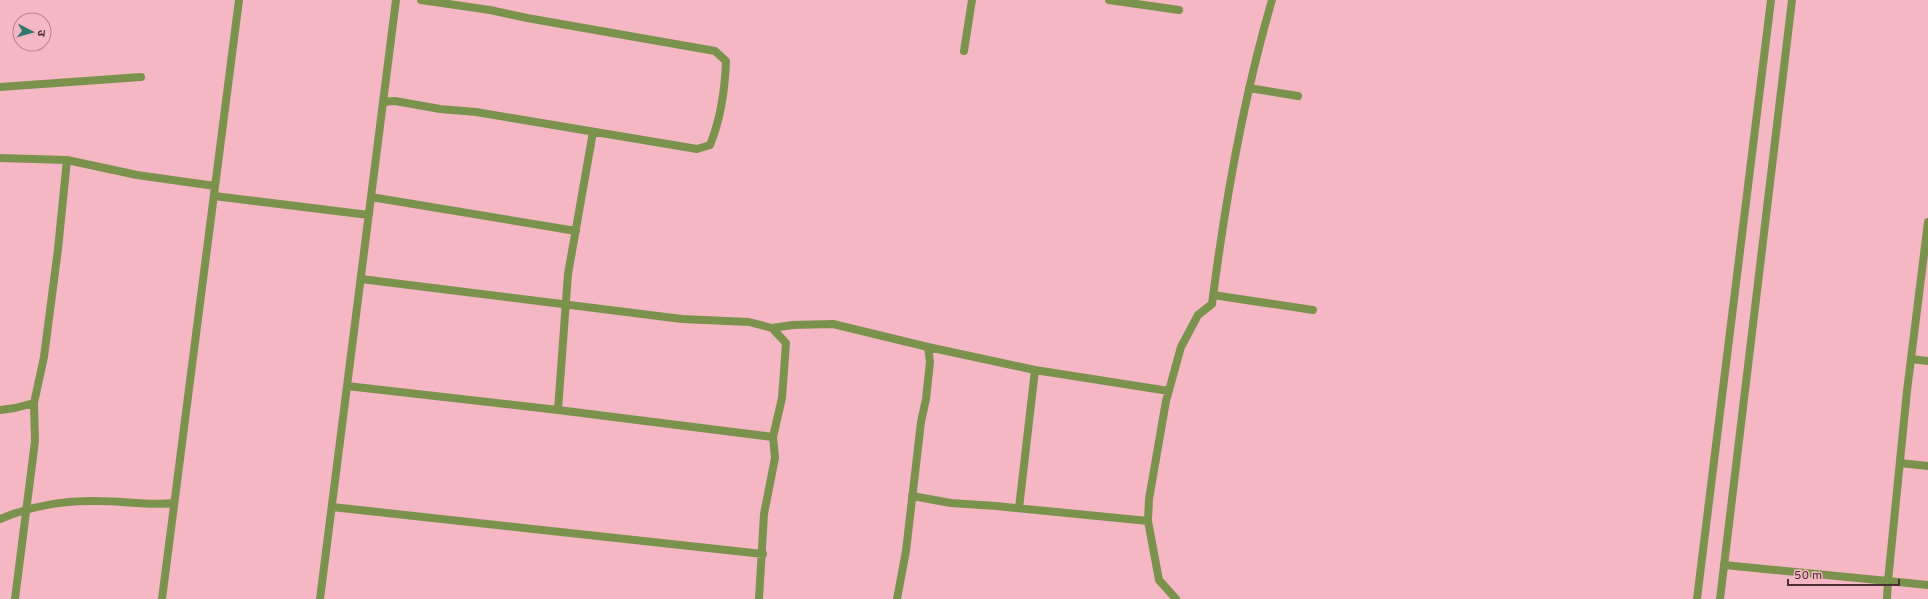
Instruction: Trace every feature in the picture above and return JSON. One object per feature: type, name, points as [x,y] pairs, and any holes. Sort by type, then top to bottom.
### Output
[{"type":"street","points":[[162,599],[239,0]]},
{"type":"street","points":[[320,599],[396,0]]},
{"type":"street","points":[[383,102],[395,101],[440,109],[476,112],[697,149],[710,145],[716,129],[725,87],[726,61],[715,51],[527,18],[490,10],[421,0]]},
{"type":"street","points":[[964,50],[972,0]]},
{"type":"street","points":[[1110,0],[1179,10]]},
{"type":"street","points":[[1176,599],[1159,580],[1148,521],[1149,500],[1154,468],[1169,391],[1181,347],[1198,315],[1212,304],[1234,159],[1249,88],[1272,0]]},
{"type":"street","points":[[1697,599],[1771,0]]},
{"type":"street","points":[[1720,599],[1792,0]]},
{"type":"street","points":[[0,87],[140,77]]},
{"type":"street","points":[[1249,88],[1298,96]]},
{"type":"street","points":[[558,410],[568,274],[593,132]]},
{"type":"street","points":[[0,158],[67,160],[137,175],[215,186]]},
{"type":"street","points":[[15,599],[35,441],[34,403],[44,357],[67,160]]},
{"type":"street","points":[[214,196],[369,215]]},
{"type":"street","points":[[371,197],[576,230]]},
{"type":"street","points":[[1887,599],[1911,359],[1927,246],[1928,222]]},
{"type":"street","points":[[361,279],[567,303],[682,319],[749,322],[772,328],[793,325],[833,324],[928,347],[1036,370],[1169,391]]},
{"type":"street","points":[[1213,295],[1313,310]]},
{"type":"street","points":[[759,599],[763,554],[764,514],[776,458],[773,437],[782,398],[786,343],[772,328]]},
{"type":"street","points":[[897,599],[906,551],[912,496],[927,392],[930,362],[928,347]]},
{"type":"street","points":[[1911,359],[1928,361]]},
{"type":"street","points":[[1019,508],[1036,370]]},
{"type":"street","points":[[347,386],[558,410],[773,437]]},
{"type":"street","points":[[0,410],[34,403]]},
{"type":"street","points":[[1900,463],[1928,466]]},
{"type":"street","points":[[912,496],[951,503],[1019,508],[1148,521]]},
{"type":"street","points":[[0,519],[40,505],[98,501],[156,505],[174,503]]},
{"type":"street","points":[[332,507],[763,554]]},
{"type":"street","points":[[1724,566],[1928,585]]}]
